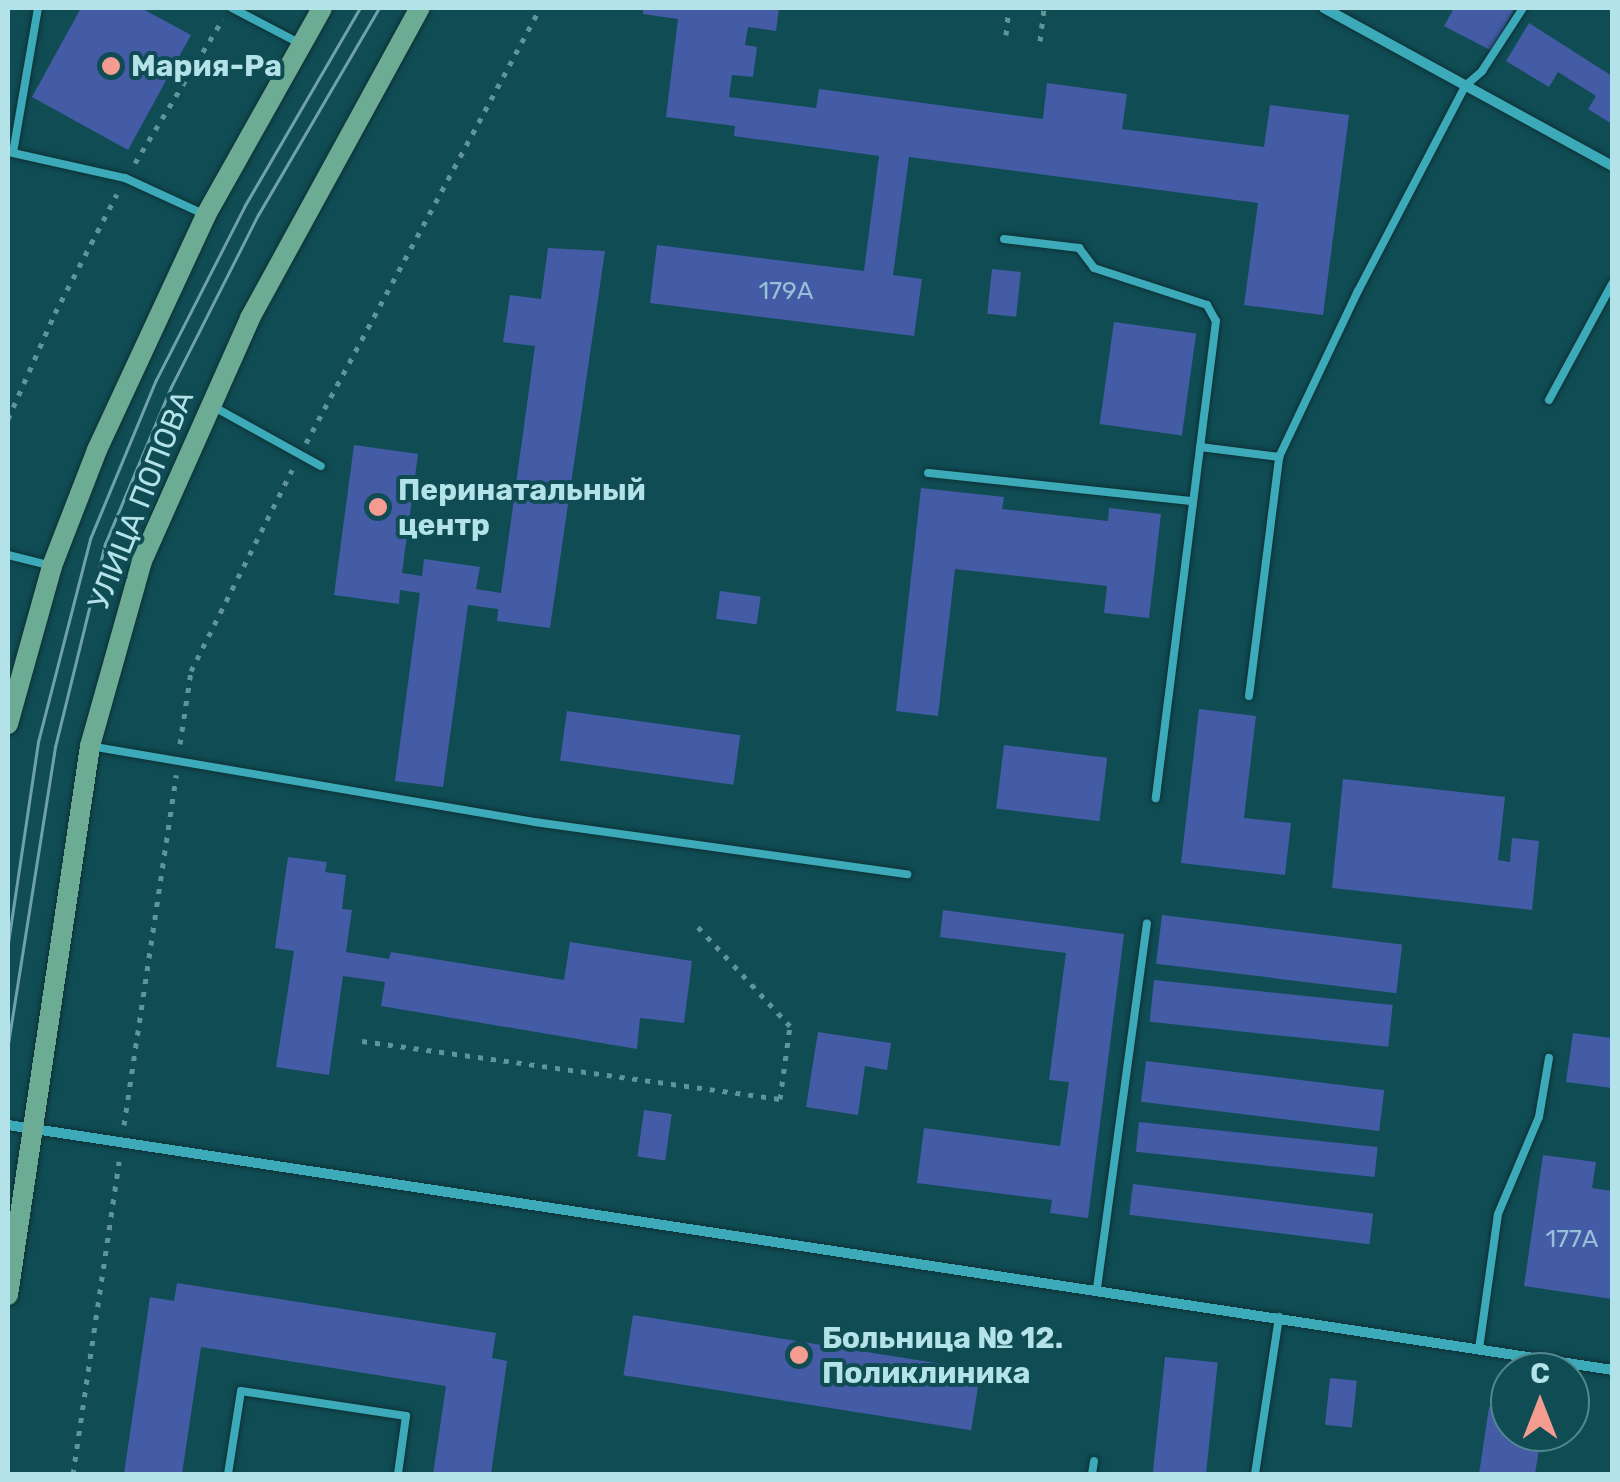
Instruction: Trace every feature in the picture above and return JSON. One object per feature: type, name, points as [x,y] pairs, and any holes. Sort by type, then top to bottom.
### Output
[{"type":"main road","name":"УЛИЦА ПОПОВА","points":[[8,724],[52,566],[97,450],[206,214],[322,8]]},
{"type":"main road","name":"УЛИЦА ПОПОВА","points":[[8,1295],[90,746],[142,561],[210,405],[311,200],[420,8]]},
{"type":"street","points":[[1324,8],[1612,166]]},
{"type":"street","points":[[8,1125],[1096,1288],[1612,1370]]},
{"type":"lane","points":[[38,8],[12,153],[125,178],[206,214]]},
{"type":"lane","points":[[231,8],[301,44]]},
{"type":"lane","points":[[1250,696],[1280,457],[1358,291],[1466,86],[1482,70],[1523,8]]},
{"type":"lane","points":[[1004,239],[1079,248],[1094,268],[1207,305],[1216,321],[1156,798]]},
{"type":"lane","points":[[1548,400],[1612,284]]},
{"type":"lane","points":[[210,405],[321,466]]},
{"type":"lane","points":[[1200,447],[1280,457]]},
{"type":"lane","points":[[928,473],[1192,501]]},
{"type":"lane","points":[[8,555],[52,566]]},
{"type":"lane","points":[[90,746],[535,822],[907,874]]},
{"type":"lane","points":[[1096,1288],[1147,923]]},
{"type":"lane","points":[[1479,1350],[1498,1214],[1539,1117],[1549,1058]]},
{"type":"lane","points":[[1255,1474],[1279,1318]]},
{"type":"lane","points":[[228,1474],[241,1391],[406,1416],[398,1474]]},
{"type":"lane","points":[[1092,1474],[1094,1460]]},
{"type":"path","points":[[8,419],[55,313],[125,178],[231,8]]},
{"type":"path","points":[[73,1474],[190,671],[300,454],[540,8]]},
{"type":"path","points":[[1006,35],[1009,8]]},
{"type":"path","points":[[1040,41],[1044,8]]},
{"type":"path","points":[[362,1041],[780,1099],[790,1026],[696,925]]},
{"type":"building","name":"Мария-Ра","points":[[81,8],[141,8],[191,35],[128,150],[32,97]]},
{"type":"building","points":[[643,8],[779,8],[776,31],[748,27],[745,45],[757,47],[753,77],[732,75],[729,97],[816,108],[819,89],[1043,119],[1047,83],[1127,94],[1122,129],[1264,147],[1270,105],[1349,115],[1323,315],[1244,305],[1258,203],[909,157],[893,275],[922,279],[914,336],[650,303],[657,245],[864,271],[879,156],[734,136],[735,126],[666,117],[678,19],[643,14]]},
{"type":"building","points":[[1454,8],[1515,8],[1492,51],[1444,26]]},
{"type":"building","points":[[1529,23],[1612,76],[1612,124],[1588,109],[1596,96],[1558,72],[1549,87],[1506,61]]},
{"type":"building","name":"Перинатальный центр","points":[[548,248],[605,251],[550,628],[497,621],[498,609],[468,605],[443,787],[395,781],[420,593],[400,590],[399,604],[334,595],[354,445],[418,454],[402,573],[422,576],[424,559],[480,567],[476,589],[501,593],[535,346],[503,342],[510,295],[541,299]]},
{"type":"building","points":[[992,269],[1021,272],[1016,317],[987,314]]},
{"type":"building","points":[[1114,322],[1196,334],[1182,436],[1100,424]]},
{"type":"building","points":[[921,488],[1004,497],[1002,509],[1108,521],[1109,508],[1161,514],[1149,618],[1104,613],[1107,586],[955,569],[938,716],[896,711]]},
{"type":"building","points":[[720,591],[761,597],[757,624],[716,619]]},
{"type":"building","points":[[1199,709],[1256,716],[1244,818],[1291,823],[1285,875],[1181,863]]},
{"type":"building","points":[[567,711],[740,735],[733,785],[560,761]]},
{"type":"building","points":[[1004,745],[1107,758],[1099,821],[996,809]]},
{"type":"building","points":[[1343,779],[1505,797],[1498,860],[1510,862],[1512,838],[1539,841],[1532,910],[1332,888]]},
{"type":"building","points":[[288,857],[327,862],[325,872],[346,875],[342,909],[352,910],[346,952],[389,959],[391,952],[564,980],[570,942],[692,961],[684,1023],[640,1018],[637,1049],[381,1006],[385,982],[343,976],[329,1075],[276,1067],[294,951],[275,948]]},
{"type":"building","points":[[943,910],[1124,934],[1088,1218],[1050,1213],[1052,1200],[917,1183],[924,1128],[1060,1146],[1069,1082],[1049,1080],[1066,953],[940,937]]},
{"type":"building","points":[[1162,915],[1402,944],[1396,993],[1156,964]]},
{"type":"building","points":[[1154,980],[1393,1005],[1388,1047],[1150,1022]]},
{"type":"building","points":[[818,1032],[891,1043],[887,1070],[865,1066],[858,1115],[806,1107]]},
{"type":"building","points":[[1573,1033],[1612,1038],[1612,1088],[1566,1082]]},
{"type":"building","points":[[1146,1061],[1384,1090],[1379,1131],[1141,1102]]},
{"type":"building","points":[[644,1110],[672,1114],[665,1160],[637,1157]]},
{"type":"building","points":[[1139,1122],[1378,1147],[1375,1177],[1136,1152]]},
{"type":"building","points":[[1543,1155],[1596,1162],[1592,1188],[1612,1191],[1612,1299],[1524,1286]]},
{"type":"building","points":[[1133,1184],[1373,1213],[1369,1244],[1129,1215]]},
{"type":"building","points":[[177,1283],[496,1333],[492,1358],[507,1361],[491,1474],[433,1474],[446,1386],[201,1347],[182,1474],[124,1474],[150,1297],[174,1301]]},
{"type":"building","points":[[633,1315],[981,1370],[971,1430],[623,1375]]},
{"type":"building","points":[[1165,1357],[1218,1363],[1206,1474],[1153,1474]]},
{"type":"building","points":[[1330,1378],[1357,1381],[1352,1428],[1325,1425]]},
{"type":"building","points":[[1490,1407],[1490,1452],[1539,1452],[1535,1474],[1479,1474]]},
{"type":"tram line","points":[[8,943],[38,742],[90,539],[156,380],[244,207],[360,8]]},
{"type":"tram line","points":[[8,1044],[55,747],[105,544],[171,387],[258,215],[379,8]]},
{"type":"place","name":"Мария-Ра","points":[[111,66]]},
{"type":"place","name":"Перинатальный центр","points":[[378,507]]},
{"type":"place","name":"Больница № 12. Поликлиника","points":[[799,1355]]}]
